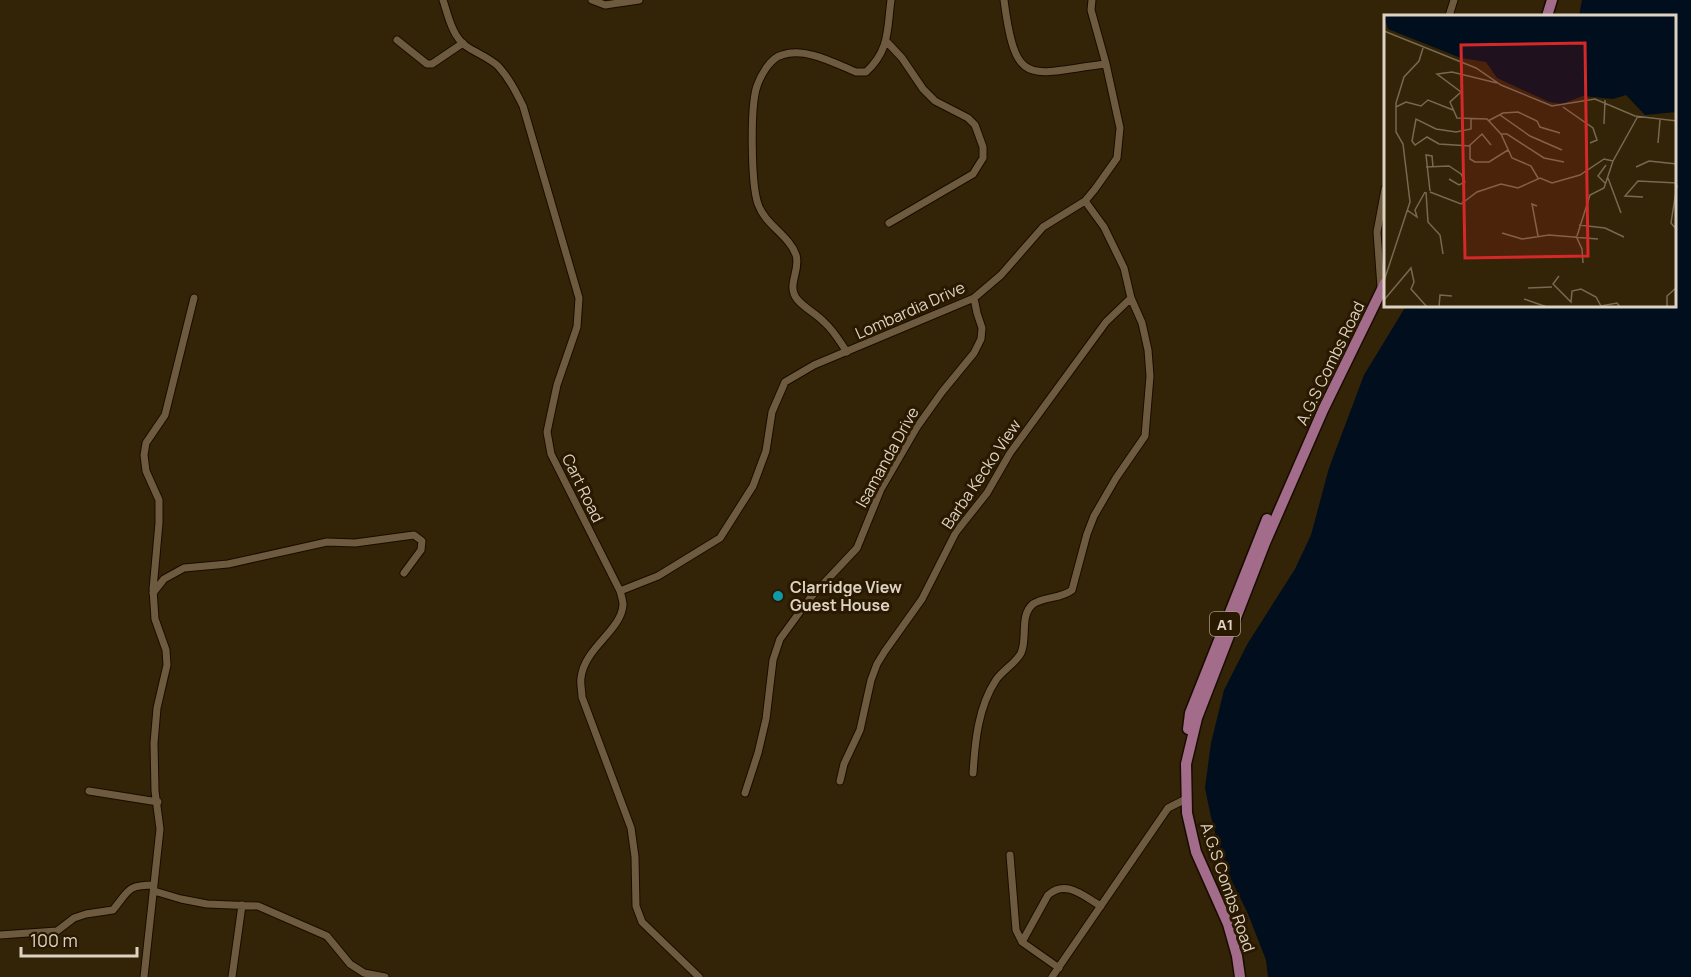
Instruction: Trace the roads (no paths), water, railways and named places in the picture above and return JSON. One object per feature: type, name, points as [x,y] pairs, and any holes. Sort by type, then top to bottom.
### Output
[{"type":"main road","points":[[1547,15],[1552,0]]},
{"type":"main road","name":"A.G.S Combs Road","points":[[1235,977],[1224,928],[1192,853],[1182,814],[1181,764],[1190,713],[1257,541],[1325,389],[1364,311],[1383,286]]},
{"type":"main road","name":"A.G.S Combs Road","points":[[1183,800],[1196,852],[1228,924],[1240,977]]},
{"type":"street","points":[[398,40],[427,64],[432,64],[463,43],[454,31],[443,0]]},
{"type":"street","points":[[592,0],[605,5],[617,5],[639,0]]},
{"type":"street","points":[[847,352],[827,324],[797,299],[793,290],[797,257],[792,247],[768,223],[758,206],[753,151],[757,87],[765,69],[779,55],[799,52],[856,72],[866,72],[883,52],[891,0]]},
{"type":"street","points":[[1004,0],[1012,49],[1019,61],[1028,69],[1039,73],[1055,72],[1106,64]]},
{"type":"street","name":"Lombardia Drive","points":[[620,591],[658,576],[720,538],[753,486],[766,451],[772,412],[785,382],[814,365],[974,297],[1008,267],[1043,227],[1085,201],[1117,158],[1120,128],[1091,10],[1092,0]]},
{"type":"street","points":[[1449,15],[1454,0]]},
{"type":"street","points":[[886,42],[902,58],[923,89],[935,101],[975,124],[983,147],[983,158],[973,174],[889,223]]},
{"type":"street","name":"Cart Road","points":[[463,43],[483,54],[498,67],[511,83],[523,106],[579,298],[577,327],[557,385],[547,432],[551,454],[620,591]]},
{"type":"street","points":[[1383,286],[1377,232],[1384,194]]},
{"type":"street","points":[[973,773],[974,749],[986,696],[999,676],[1020,654],[1031,606],[1037,602],[1066,594],[1071,590],[1094,516],[1116,478],[1145,436],[1149,376],[1148,350],[1142,324],[1114,245],[1085,201]]},
{"type":"street","name":"Isamanda Drive","points":[[745,793],[766,718],[773,660],[780,639],[810,598],[857,548],[881,489],[917,427],[974,352],[981,339],[982,328],[974,297]]},
{"type":"street","points":[[144,977],[160,829],[155,791],[154,743],[157,708],[166,665],[166,650],[155,619],[153,592],[159,500],[146,471],[144,455],[146,443],[165,415],[194,298]]},
{"type":"street","name":"Barba Kecko View","points":[[840,781],[844,764],[860,730],[868,690],[878,664],[922,599],[956,532],[987,493],[1010,453],[1106,321],[1131,298]]},
{"type":"street","points":[[153,592],[165,579],[184,568],[228,564],[327,542],[355,543],[414,535],[422,541],[422,550],[404,573]]},
{"type":"street","points":[[620,591],[623,605],[617,621],[597,644],[587,660],[581,678],[582,697],[631,828],[635,857],[636,906],[642,921],[699,977]]},
{"type":"street","points":[[89,791],[158,802]]},
{"type":"street","points":[[1052,977],[1168,808],[1183,800]]},
{"type":"street","points":[[1011,855],[1016,930],[1022,942],[1059,968]]},
{"type":"street","points":[[0,935],[57,931],[74,918],[113,910],[125,893],[141,885],[181,899],[207,904],[258,906],[327,936],[350,964],[364,973],[385,977]]},
{"type":"street","points":[[1022,942],[1053,890],[1061,887],[1068,888],[1101,906]]},
{"type":"street","points":[[232,977],[242,905]]},
{"type":"water","points":[[1582,0],[1691,0],[1691,977],[1268,977],[1266,960],[1248,914],[1223,863],[1211,817],[1205,788],[1211,743],[1224,690],[1248,643],[1295,569],[1311,535],[1329,468],[1364,375],[1405,308],[1676,308],[1676,15],[1579,15]]},
{"type":"place","name":"Clarridge View Guest House","points":[[778,596]]}]
